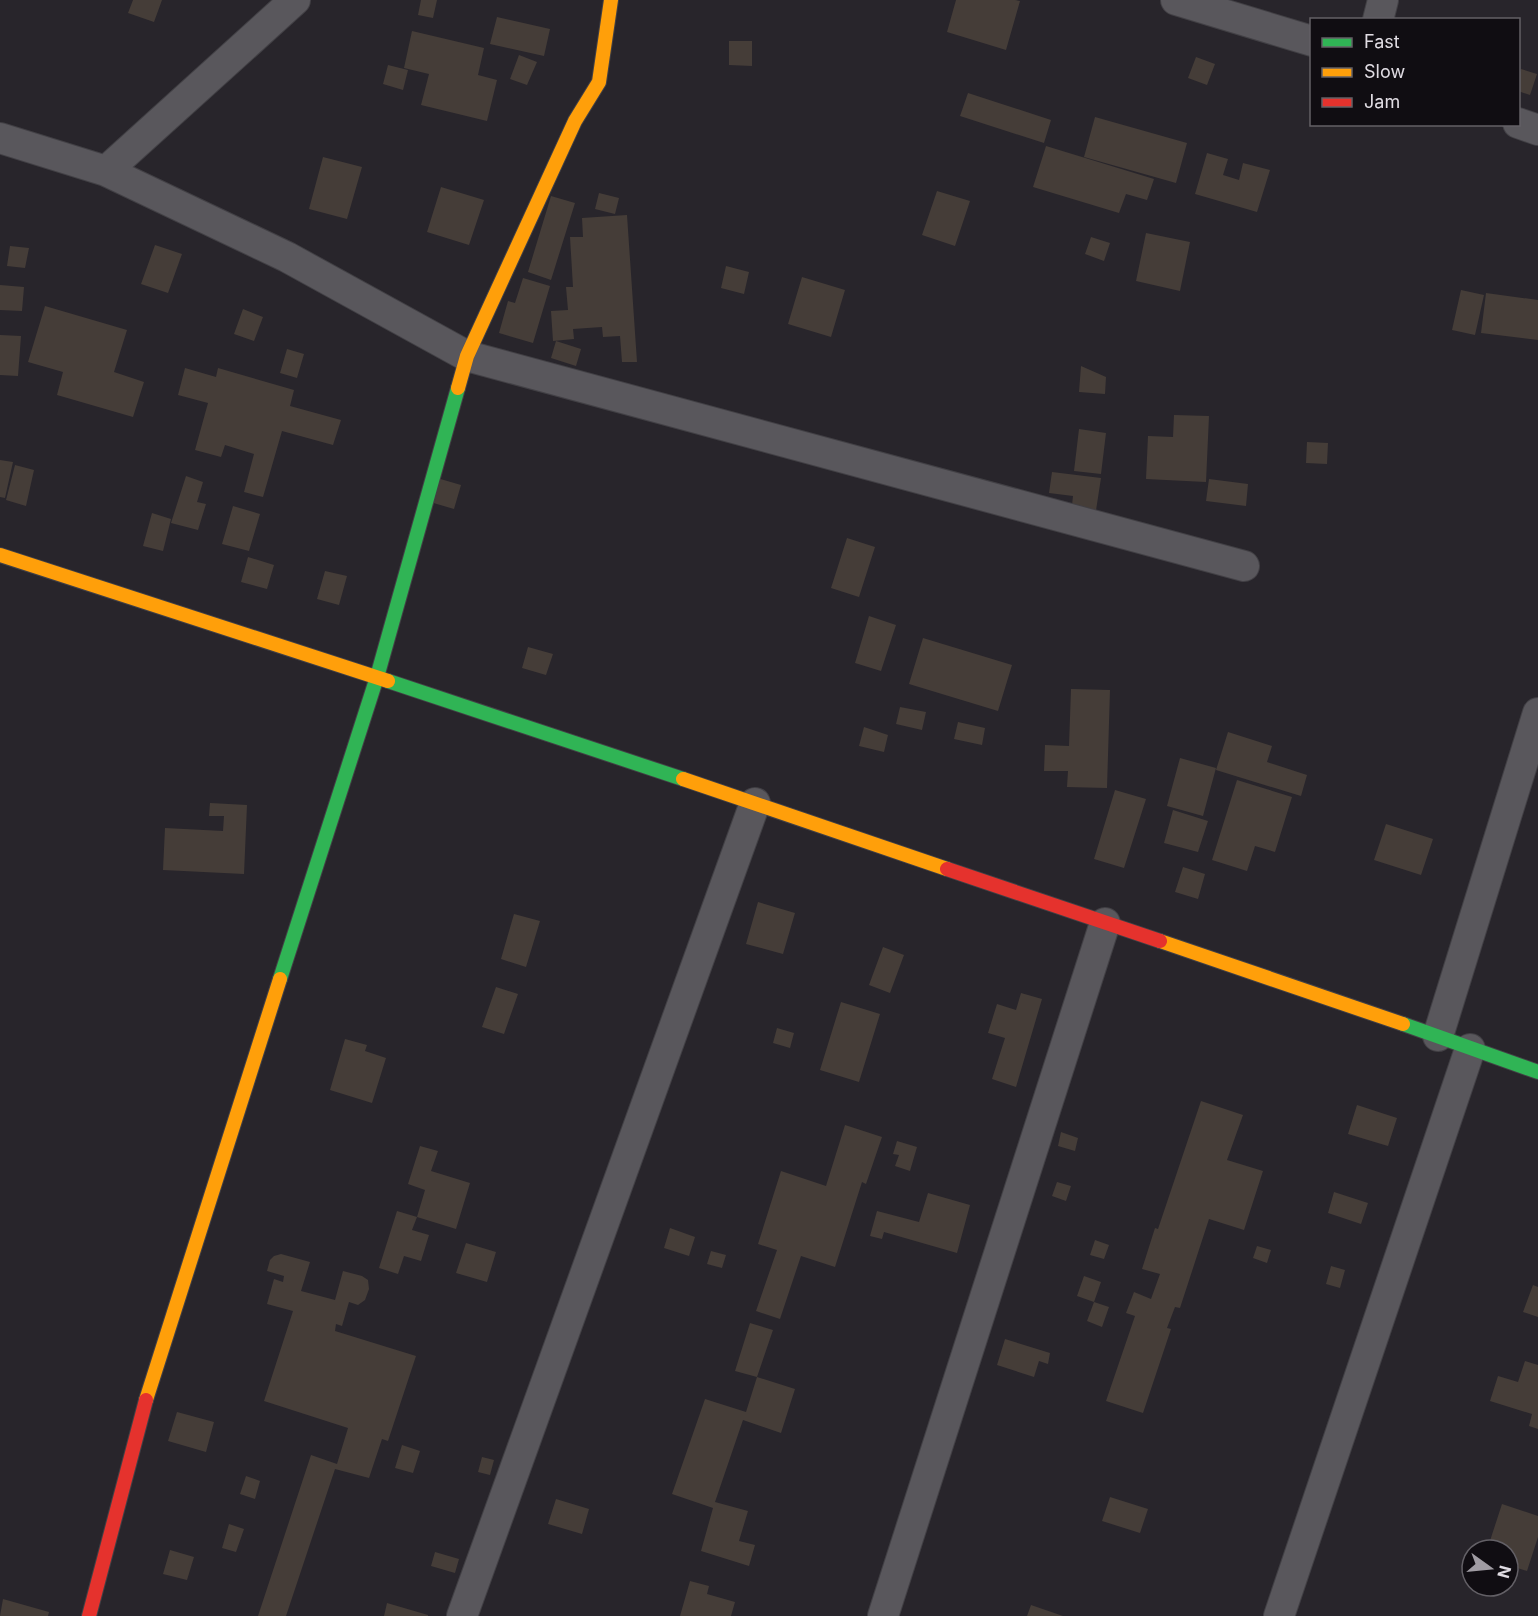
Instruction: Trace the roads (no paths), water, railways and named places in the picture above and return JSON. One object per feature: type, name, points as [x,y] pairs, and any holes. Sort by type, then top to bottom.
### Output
[{"type":"street","points":[[106,171],[295,0]]},
{"type":"street","points":[[89,1616],[150,1386],[377,677],[467,356],[575,121],[599,82],[612,0]]},
{"type":"street","points":[[1176,0],[1310,41]]},
{"type":"street","points":[[1378,18],[1383,0]]},
{"type":"street","points":[[1520,124],[1538,130]]},
{"type":"street","points":[[0,138],[106,171],[287,257],[467,356],[1244,566]]},
{"type":"street","points":[[0,555],[755,803],[1538,1072]]},
{"type":"street","points":[[1438,1036],[1538,713]]},
{"type":"street","points":[[462,1616],[755,803]]},
{"type":"street","points":[[883,1616],[1105,923]]},
{"type":"street","points":[[1279,1616],[1470,1049]]}]
